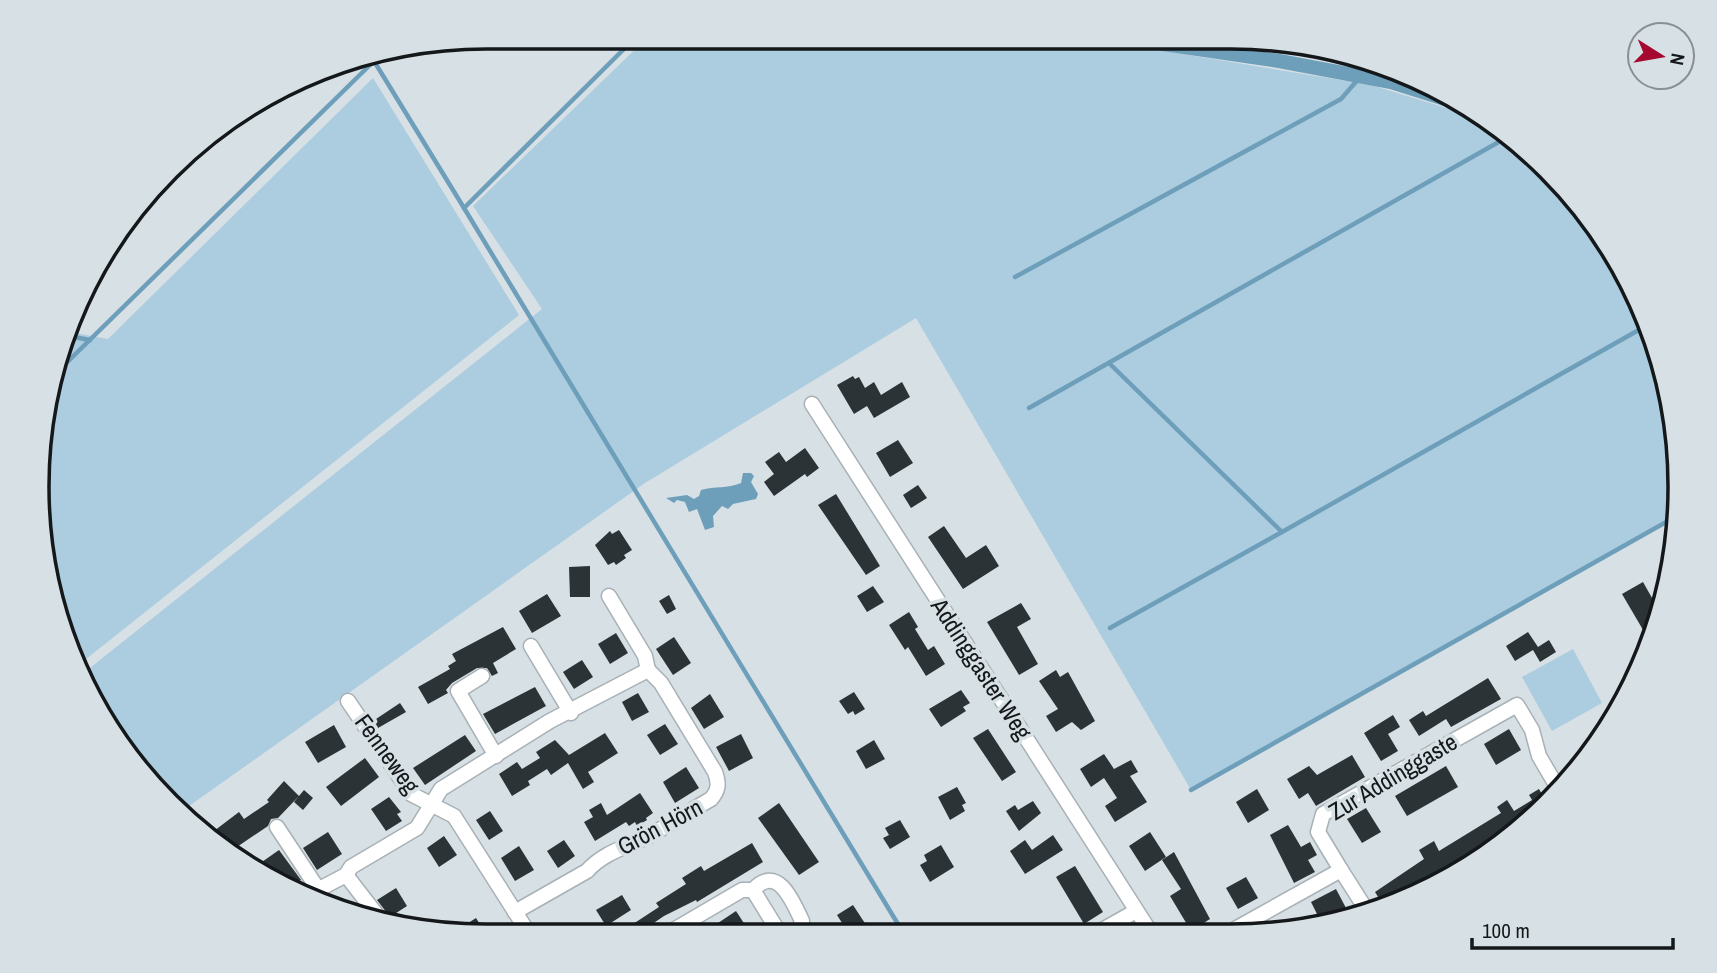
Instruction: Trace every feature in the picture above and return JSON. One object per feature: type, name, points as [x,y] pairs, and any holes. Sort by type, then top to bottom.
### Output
[{"type":"street","name":"Addinggaster Weg","points":[[812,404],[1145,924]]},
{"type":"street","name":"Grön Hörn","points":[[515,912],[587,871],[607,855],[667,825],[716,793],[718,787],[715,772],[661,683],[648,670],[645,656],[609,596]]},
{"type":"street","points":[[531,646],[571,713]]},
{"type":"street","points":[[317,890],[346,875],[351,867],[417,828],[441,789],[550,721],[571,713],[648,670]]},
{"type":"street","points":[[482,676],[458,691],[496,756]]},
{"type":"street","name":"Fenneweg","points":[[348,701],[411,794],[431,807],[454,816],[521,924]]},
{"type":"street","name":"Zur Addinggaste","points":[[1362,904],[1318,832],[1323,814],[1517,705],[1532,730],[1539,756],[1554,781]]},
{"type":"street","points":[[277,827],[310,887]]},
{"type":"street","points":[[1245,923],[1341,870]]},
{"type":"street","points":[[346,875],[372,909]]},
{"type":"street","points":[[683,924],[742,890],[753,890],[762,880],[769,878],[777,881],[802,921],[801,924]]},
{"type":"street","points":[[753,890],[774,924]]},
{"type":"street","points":[[1113,924],[1136,911]]},
{"type":"shaded area","points":[[636,49],[1152,49],[1371,85],[1452,110],[1497,139],[1540,177],[1578,220],[1594,243],[1635,319],[1653,373],[1660,401],[1667,458],[1667,519],[1191,790],[916,318],[645,483],[188,806],[139,753],[89,669],[542,309],[473,206]]},
{"type":"shaded area","points":[[373,78],[519,315],[85,660],[72,627],[57,572],[50,515],[50,458],[57,401],[77,333],[108,339]]},
{"type":"shaded area","points":[[743,473],[751,473],[754,476],[751,482],[758,494],[756,499],[733,504],[728,509],[722,506],[713,516],[714,527],[705,530],[697,509],[689,512],[685,502],[677,500],[674,503],[666,498],[687,495],[694,499],[699,496],[701,490],[741,483]]},
{"type":"shaded area","points":[[1573,649],[1602,703],[1552,731],[1522,677]]},
{"type":"building","points":[[853,376],[855,379],[859,377],[865,388],[874,382],[881,395],[902,382],[910,397],[874,418],[867,406],[854,414],[837,385]]},
{"type":"building","points":[[898,440],[913,463],[890,477],[876,453]]},
{"type":"building","points":[[805,448],[819,468],[807,477],[805,474],[774,496],[764,482],[774,474],[765,462],[779,452],[786,462]]},
{"type":"building","points":[[918,485],[927,498],[911,508],[903,495]]},
{"type":"building","points":[[836,494],[880,566],[866,575],[818,505]]},
{"type":"building","points":[[944,526],[966,558],[986,545],[999,566],[963,589],[928,537]]},
{"type":"building","points":[[619,530],[632,550],[616,565],[614,562],[608,565],[595,545],[610,531],[612,534]]},
{"type":"building","points":[[590,566],[590,597],[570,597],[569,567]]},
{"type":"building","points":[[1643,582],[1653,600],[1644,631],[1622,594]]},
{"type":"building","points":[[873,586],[884,602],[867,612],[857,596]]},
{"type":"building","points":[[547,594],[561,616],[532,633],[519,611]]},
{"type":"building","points":[[669,595],[676,609],[667,614],[659,601]]},
{"type":"building","points":[[1021,603],[1031,619],[1017,627],[1038,664],[1019,675],[987,622]]},
{"type":"building","points":[[909,612],[918,627],[915,629],[928,650],[934,646],[945,664],[926,676],[908,647],[905,650],[889,625]]},
{"type":"building","points":[[503,627],[516,649],[493,663],[498,673],[492,676],[487,668],[477,668],[452,683],[446,690],[448,693],[428,704],[418,687],[450,669],[448,666],[456,661],[452,654]]},
{"type":"building","points":[[1528,632],[1538,647],[1549,640],[1556,652],[1540,662],[1533,650],[1515,661],[1506,646]]},
{"type":"building","points":[[616,633],[628,653],[610,664],[598,644]]},
{"type":"building","points":[[674,637],[691,663],[673,675],[656,649]]},
{"type":"building","points":[[582,660],[593,677],[574,689],[563,672]]},
{"type":"building","points":[[1056,670],[1060,677],[1068,672],[1095,721],[1081,730],[1072,722],[1056,732],[1046,716],[1058,709],[1039,681]]},
{"type":"building","points":[[1488,678],[1501,699],[1451,727],[1446,719],[1419,736],[1409,720],[1423,711],[1426,716]]},
{"type":"building","points":[[535,687],[546,706],[495,734],[483,714]]},
{"type":"building","points":[[961,690],[970,703],[963,707],[966,711],[941,727],[929,709]]},
{"type":"building","points":[[854,692],[865,709],[855,715],[853,711],[848,714],[839,701]]},
{"type":"building","points":[[638,693],[649,712],[632,721],[622,702]]},
{"type":"building","points":[[710,694],[724,717],[704,729],[691,708]]},
{"type":"building","points":[[400,703],[406,712],[378,728],[373,721]]},
{"type":"building","points":[[1393,715],[1400,727],[1388,734],[1398,751],[1381,761],[1364,733]]},
{"type":"building","points":[[665,724],[678,744],[660,755],[647,735]]},
{"type":"building","points":[[334,725],[346,747],[318,763],[305,742]]},
{"type":"building","points":[[988,729],[1016,772],[1002,781],[973,738]]},
{"type":"building","points":[[1509,729],[1521,750],[1496,765],[1484,744]]},
{"type":"building","points":[[605,733],[618,753],[588,772],[594,782],[583,789],[568,763],[551,775],[547,769],[528,781],[530,785],[512,796],[499,774],[517,762],[522,769],[540,758],[536,752],[555,740],[569,755]]},
{"type":"building","points":[[741,734],[753,758],[729,771],[716,747]]},
{"type":"building","points":[[465,735],[476,751],[425,785],[413,768]]},
{"type":"building","points":[[874,740],[885,759],[866,769],[856,751]]},
{"type":"building","points":[[1104,754],[1114,769],[1131,760],[1138,772],[1130,776],[1147,802],[1115,822],[1105,806],[1117,798],[1104,778],[1091,787],[1080,769]]},
{"type":"building","points":[[1352,755],[1365,777],[1316,806],[1308,793],[1299,799],[1287,779],[1309,766],[1317,775]]},
{"type":"building","points":[[365,758],[379,777],[341,806],[326,787]]},
{"type":"building","points":[[1446,766],[1458,787],[1407,816],[1395,796]]},
{"type":"building","points":[[686,767],[699,788],[675,803],[663,782]]},
{"type":"building","points":[[284,781],[299,796],[278,818],[271,819],[268,826],[238,846],[215,830],[239,812],[244,819],[269,802],[267,800]]},
{"type":"building","points":[[957,787],[966,803],[962,805],[965,811],[950,820],[938,797]]},
{"type":"building","points":[[1257,789],[1269,810],[1248,823],[1236,802]]},
{"type":"building","points":[[1539,789],[1542,794],[1497,834],[1474,850],[1424,879],[1379,898],[1375,892],[1424,859],[1419,850],[1434,841],[1439,851],[1501,813],[1497,807],[1507,800],[1514,811],[1532,800],[1529,795]]},
{"type":"building","points":[[304,790],[313,798],[303,810],[294,802]]},
{"type":"building","points":[[640,793],[653,813],[647,820],[637,826],[635,822],[629,826],[626,822],[595,841],[584,822],[593,817],[589,810],[601,803],[607,815]]},
{"type":"building","points":[[389,797],[401,812],[397,814],[402,821],[386,831],[371,809]]},
{"type":"building","points":[[1033,801],[1041,813],[1019,831],[1006,811],[1015,805],[1018,810]]},
{"type":"building","points":[[779,803],[819,862],[799,875],[758,818]]},
{"type":"building","points":[[1366,808],[1381,832],[1362,843],[1347,819]]},
{"type":"building","points":[[490,811],[503,831],[489,840],[476,820]]},
{"type":"building","points":[[900,820],[910,837],[890,849],[883,838],[889,835],[885,828]]},
{"type":"building","points":[[1288,825],[1301,847],[1310,842],[1317,855],[1308,860],[1315,872],[1294,883],[1270,835]]},
{"type":"building","points":[[328,832],[342,854],[317,870],[303,848]]},
{"type":"building","points":[[1150,832],[1166,857],[1145,871],[1129,846]]},
{"type":"building","points":[[1053,835],[1063,850],[1025,874],[1010,851],[1025,840],[1032,850]]},
{"type":"building","points":[[444,836],[457,855],[439,867],[427,848]]},
{"type":"building","points":[[564,840],[575,856],[558,868],[547,851]]},
{"type":"building","points":[[752,843],[763,862],[697,902],[696,900],[652,924],[633,924],[659,907],[656,903],[686,884],[682,878],[701,866],[704,871]]},
{"type":"building","points":[[941,845],[954,867],[930,882],[920,865],[927,861],[924,855]]},
{"type":"building","points":[[519,846],[534,870],[515,881],[501,858]]},
{"type":"building","points":[[279,850],[301,880],[293,879],[262,862]]},
{"type":"building","points":[[1174,852],[1210,919],[1202,924],[1187,924],[1170,896],[1181,889],[1162,860]]},
{"type":"building","points":[[1075,866],[1103,912],[1084,924],[1056,877]]},
{"type":"building","points":[[1246,877],[1258,898],[1238,909],[1226,888]]},
{"type":"building","points":[[396,888],[407,906],[394,914],[386,912],[377,900]]},
{"type":"building","points":[[1336,889],[1346,908],[1318,916],[1311,902]]},
{"type":"building","points":[[622,895],[631,910],[605,924],[596,910]]},
{"type":"building","points":[[853,905],[865,924],[843,924],[837,915]]},
{"type":"building","points":[[736,911],[744,924],[719,924]]},
{"type":"building","points":[[476,918],[480,924],[468,923]]},
{"type":"waterway","points":[[624,49],[464,208],[898,924]]},
{"type":"waterway","points":[[1197,49],[1279,61],[1391,82],[1413,89]]},
{"type":"waterway","points":[[375,63],[464,208]]},
{"type":"waterway","points":[[67,362],[370,65]]},
{"type":"waterway","points":[[1015,277],[1341,99],[1361,76]]},
{"type":"waterway","points":[[1029,408],[1500,141]]},
{"type":"waterway","points":[[1109,363],[1282,532],[1639,330]]},
{"type":"waterway","points":[[75,337],[90,340]]},
{"type":"waterway","points":[[1191,790],[1666,522]]},
{"type":"waterway","points":[[1110,628],[1282,532]]}]
